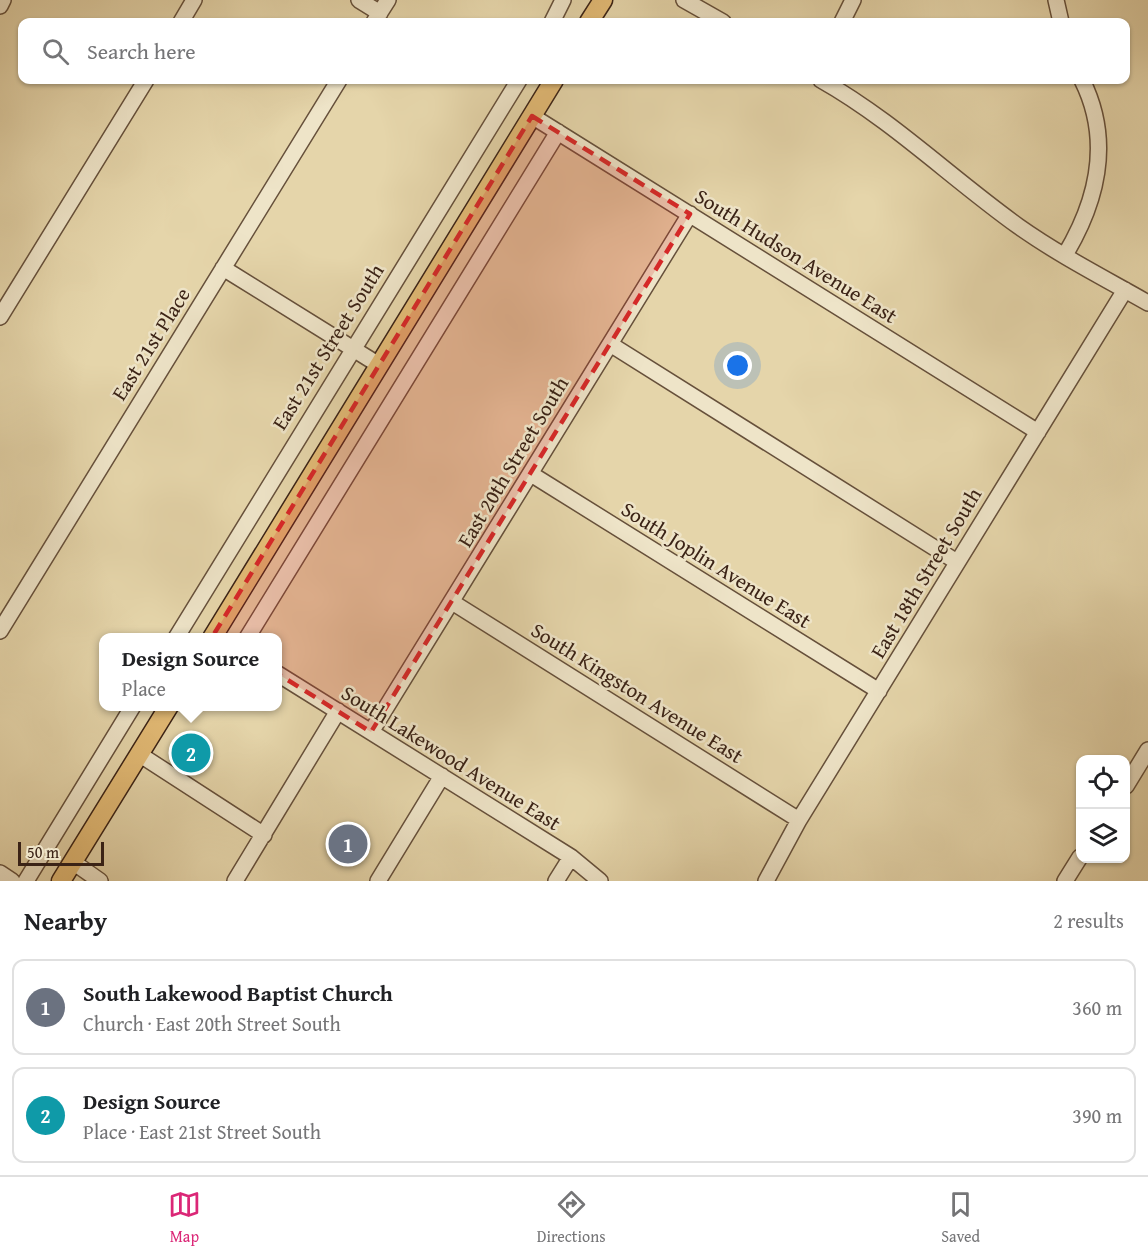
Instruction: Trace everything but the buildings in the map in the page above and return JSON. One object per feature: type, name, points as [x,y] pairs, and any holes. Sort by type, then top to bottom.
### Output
[{"type":"main road","points":[[592,18],[603,0]]},
{"type":"main road","points":[[217,633],[552,84]]},
{"type":"main road","points":[[61,881],[166,711]]},
{"type":"street","points":[[0,6],[3,0]]},
{"type":"street","points":[[183,18],[194,0]]},
{"type":"street","points":[[359,0],[381,12]]},
{"type":"street","points":[[554,18],[563,0]]},
{"type":"street","points":[[684,0],[716,18]]},
{"type":"street","points":[[844,18],[853,0]]},
{"type":"street","points":[[1056,0],[1060,18]]},
{"type":"street","points":[[0,317],[144,84]]},
{"type":"street","name":"East 21st Place","points":[[0,631],[337,84]]},
{"type":"street","name":"East 21st Street South","points":[[179,633],[517,84]]},
{"type":"street","points":[[827,84],[880,117],[1019,226],[1148,303]]},
{"type":"street","points":[[1065,255],[1079,231],[1091,200],[1098,172],[1097,123],[1083,84]]},
{"type":"street","name":"South Hudson Avenue East","points":[[532,116],[1038,432]]},
{"type":"street","points":[[250,633],[558,132]]},
{"type":"street","name":"East 20th Street South","points":[[371,732],[690,214]]},
{"type":"street","points":[[223,268],[379,364]]},
{"type":"street","name":"East 18th Street South","points":[[766,881],[799,820],[1125,290]]},
{"type":"street","points":[[610,344],[957,562]]},
{"type":"street","name":"South Joplin Avenue East","points":[[531,474],[879,691]]},
{"type":"street","name":"South Kingston Avenue East","points":[[452,602],[799,820]]},
{"type":"street","name":"South Lakewood Avenue East","points":[[282,676],[571,858],[600,881]]},
{"type":"street","points":[[26,881],[130,711]]},
{"type":"street","points":[[235,881],[338,711]]},
{"type":"street","points":[[1130,778],[1148,750]]},
{"type":"street","points":[[139,754],[264,835]]},
{"type":"street","points":[[378,881],[442,776]]},
{"type":"street","points":[[556,881],[571,858]]},
{"type":"street","points":[[73,862],[100,881]]},
{"type":"street","points":[[1065,881],[1076,863]]},
{"type":"street","points":[[0,873],[12,881]]},
{"type":"highlighted area","points":[[532,116],[690,214],[371,732],[214,634]]},
{"type":"place","name":"Design Source","points":[[191,753]]},
{"type":"place","name":"South Lakewood Baptist Church","points":[[348,844]]}]
